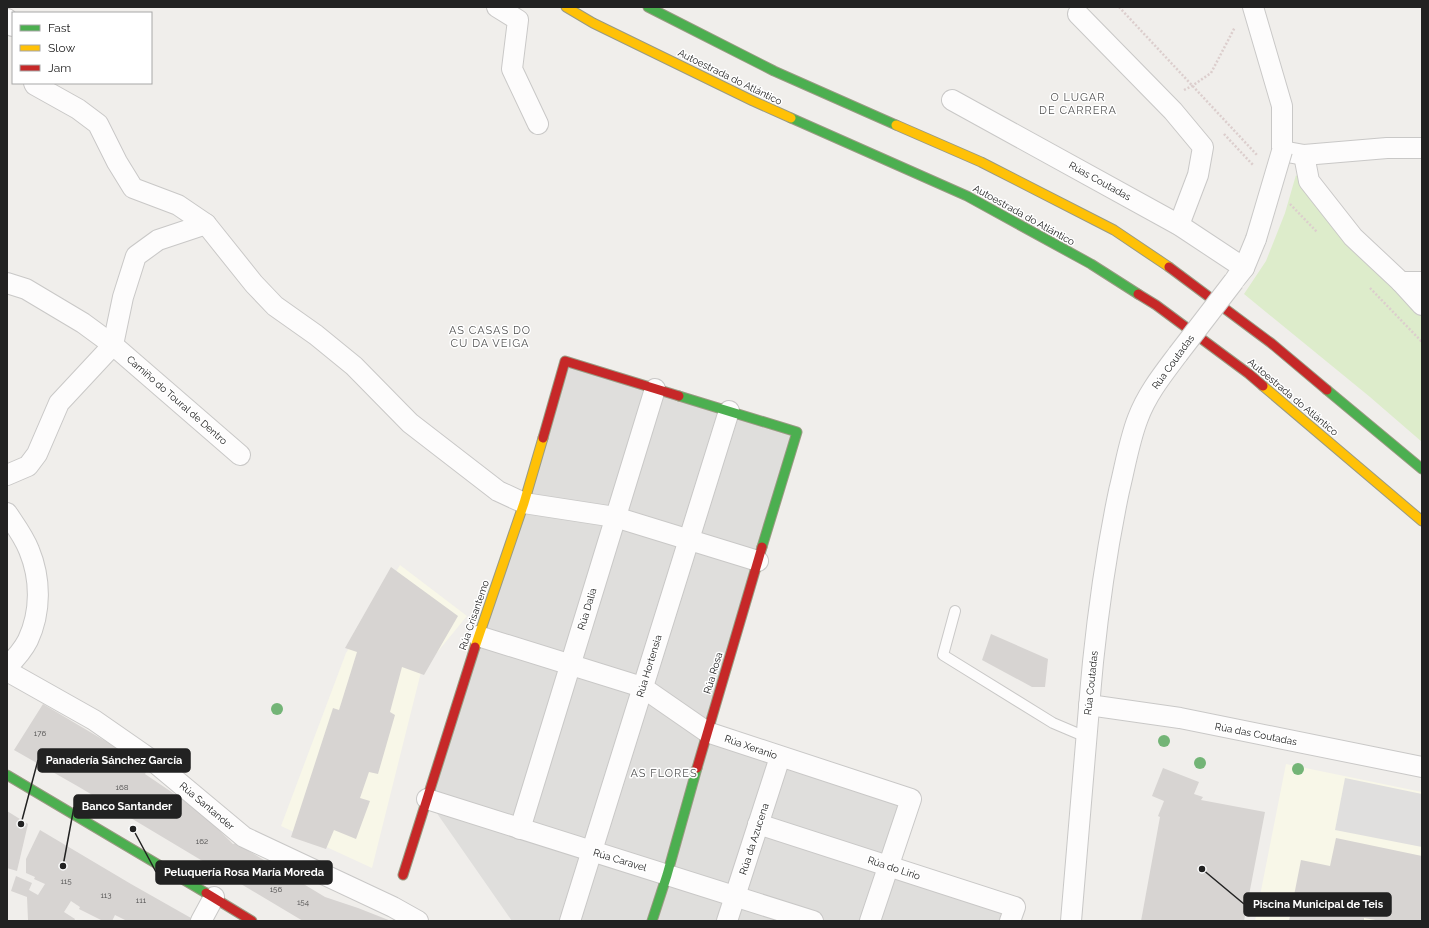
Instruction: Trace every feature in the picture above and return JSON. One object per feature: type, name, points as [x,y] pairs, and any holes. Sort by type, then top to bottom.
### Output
[{"type":"main road","name":"Autoestrada do Atlántico","points":[[566,7],[600,26],[753,101],[966,196],[1091,264],[1156,305],[1250,374],[1422,521]]},
{"type":"main road","points":[[648,7],[774,71],[981,162],[1114,230],[1176,271],[1271,343],[1422,469]]},
{"type":"main road","name":"Rúa Crisantemo","points":[[403,875],[478,636],[524,504],[565,361],[655,389]]},
{"type":"main road","points":[[655,389],[729,412]]},
{"type":"main road","name":"Rúa Rosa","points":[[652,921],[667,875],[707,732],[797,432],[729,412]]},
{"type":"main road","points":[[7,775],[252,921]]},
{"type":"street","points":[[497,7],[518,20],[512,69],[538,124]]},
{"type":"street","name":"Rúa Coutadas","points":[[1071,921],[1086,737],[1103,576],[1114,513],[1131,439],[1145,401],[1155,385],[1239,275],[1256,239],[1282,151],[1282,106],[1253,7]]},
{"type":"street","points":[[1078,14],[1173,111],[1203,147],[1198,175],[1179,224]]},
{"type":"street","points":[[34,84],[78,109],[98,124],[117,162],[133,188],[178,205],[206,224],[254,284],[275,306],[316,335],[354,366],[410,423],[498,491],[524,504],[615,517],[758,561]]},
{"type":"street","name":"Rúas Coutadas","points":[[952,100],[1179,224],[1239,275]]},
{"type":"street","points":[[1282,151],[1304,155],[1387,148],[1422,148]]},
{"type":"street","points":[[1304,155],[1308,181],[1353,237],[1401,282],[1422,305]]},
{"type":"street","points":[[7,476],[28,466],[37,454],[59,403],[113,345],[123,297],[136,256],[158,240],[206,224]]},
{"type":"street","points":[[1401,282],[1422,282]]},
{"type":"street","name":"Camiño do Toural de Dentro","points":[[7,284],[26,290],[83,323],[113,345],[240,455]]},
{"type":"street","name":"Rúa Dalia","points":[[520,829],[655,389]]},
{"type":"street","name":"Rúa Hortensia","points":[[570,921],[729,412]]},
{"type":"street","points":[[7,514],[19,531],[29,551],[36,576],[38,599],[36,619],[27,641],[17,656],[7,667]]},
{"type":"street","name":"Rúa Xeranio","points":[[478,636],[642,687],[707,732],[911,799],[870,921]]},
{"type":"street","name":"Rúa Santander","points":[[7,671],[94,720],[153,761],[244,837],[393,907],[418,921]]},
{"type":"street","name":"Rúa das Coutadas","points":[[1089,705],[1180,718],[1422,767]]},
{"type":"street","name":"Rúa da Azucena","points":[[728,921],[780,757]]},
{"type":"street","name":"Rúa Caravel","points":[[427,800],[813,921]]},
{"type":"street","name":"Rúa do Lirio","points":[[758,824],[1015,907],[1010,921]]},
{"type":"street","points":[[201,921],[214,897]]},
{"type":"lane","points":[[955,611],[943,655],[1053,723],[1086,737]]},
{"type":"path","points":[[1162,101],[1192,86],[1211,73],[1235,27]]},
{"type":"shaded area","points":[[565,361],[797,432],[707,732],[911,799],[889,866],[1015,907],[1023,921],[512,921],[427,799]]},
{"type":"shaded area","points":[[400,565],[467,616],[421,672],[372,868],[281,826],[346,653]]},
{"type":"shaded area","points":[[1286,764],[1422,792],[1422,921],[1255,921]]},
{"type":"shaded area","points":[[1345,778],[1422,794],[1422,847],[1335,830]]},
{"type":"green space","points":[[1296,175],[1422,316],[1422,442],[1370,397],[1244,294],[1266,261],[1285,213]]},
{"type":"building","points":[[391,567],[458,616],[424,675],[402,667],[390,712],[395,715],[378,774],[369,772],[360,798],[370,801],[356,839],[334,830],[326,849],[291,837],[333,708],[339,710],[357,652],[345,648]]},
{"type":"building","points":[[991,634],[1048,659],[1045,687],[1032,687],[982,660]]},
{"type":"building","points":[[43,704],[149,767],[145,774],[201,812],[233,844],[236,843],[325,897],[391,921],[303,921],[79,787],[14,750]]},
{"type":"building","points":[[1163,768],[1199,782],[1194,794],[1203,797],[1201,800],[1265,812],[1244,921],[1141,921],[1160,817],[1158,816],[1164,801],[1152,796]]},
{"type":"building","points":[[7,811],[28,824],[17,871],[7,868]]},
{"type":"building","points":[[40,830],[191,918],[190,921],[127,921],[115,915],[112,921],[103,921],[79,909],[80,907],[71,901],[64,912],[75,919],[74,921],[28,920],[27,897],[11,891],[16,876],[32,883],[29,890],[38,895],[45,884],[26,873],[26,859]]},
{"type":"building","points":[[1336,838],[1422,856],[1422,921],[1381,921],[1364,918],[1364,921],[1289,921],[1301,860],[1330,866]]},
{"type":"traffic: fast","points":[[648,7],[774,71],[896,125]]},
{"type":"traffic: fast","points":[[791,118],[967,196],[1091,264],[1138,294]]},
{"type":"traffic: fast","points":[[1327,390],[1422,469]]},
{"type":"traffic: fast","points":[[679,396],[797,432],[762,547]]},
{"type":"traffic: fast","points":[[652,921],[667,875],[697,768]]},
{"type":"traffic: fast","points":[[7,775],[206,893]]},
{"type":"traffic: slow","points":[[566,7],[593,23],[791,118]]},
{"type":"traffic: slow","points":[[896,125],[981,162],[1114,230],[1169,267]]},
{"type":"traffic: slow","points":[[1263,386],[1422,521]]},
{"type":"traffic: slow","points":[[475,647],[524,503],[543,438]]},
{"type":"traffic: jam","points":[[1169,267],[1271,343],[1327,390]]},
{"type":"traffic: jam","points":[[1138,294],[1156,305],[1263,386]]},
{"type":"traffic: jam","points":[[543,438],[565,361],[679,396]]},
{"type":"traffic: jam","points":[[697,768],[762,547]]},
{"type":"traffic: jam","points":[[403,875],[475,647]]},
{"type":"traffic: jam","points":[[206,893],[252,921]]},
{"type":"place","name":"Panadería Sánchez García","points":[[21,824]]},
{"type":"place","name":"Peluquería Rosa María Moreda","points":[[133,829]]},
{"type":"place","name":"Banco Santander","points":[[63,866]]},
{"type":"place","name":"Piscina Municipal de Teis","points":[[1202,869]]},
{"type":"district","name":"O LUGAR DE CARRERA","points":[[1078,103]]},
{"type":"district","name":"AS CASAS DO CU DA VEIGA","points":[[490,336]]},
{"type":"district","name":"AS FLORES","points":[[664,773]]}]
